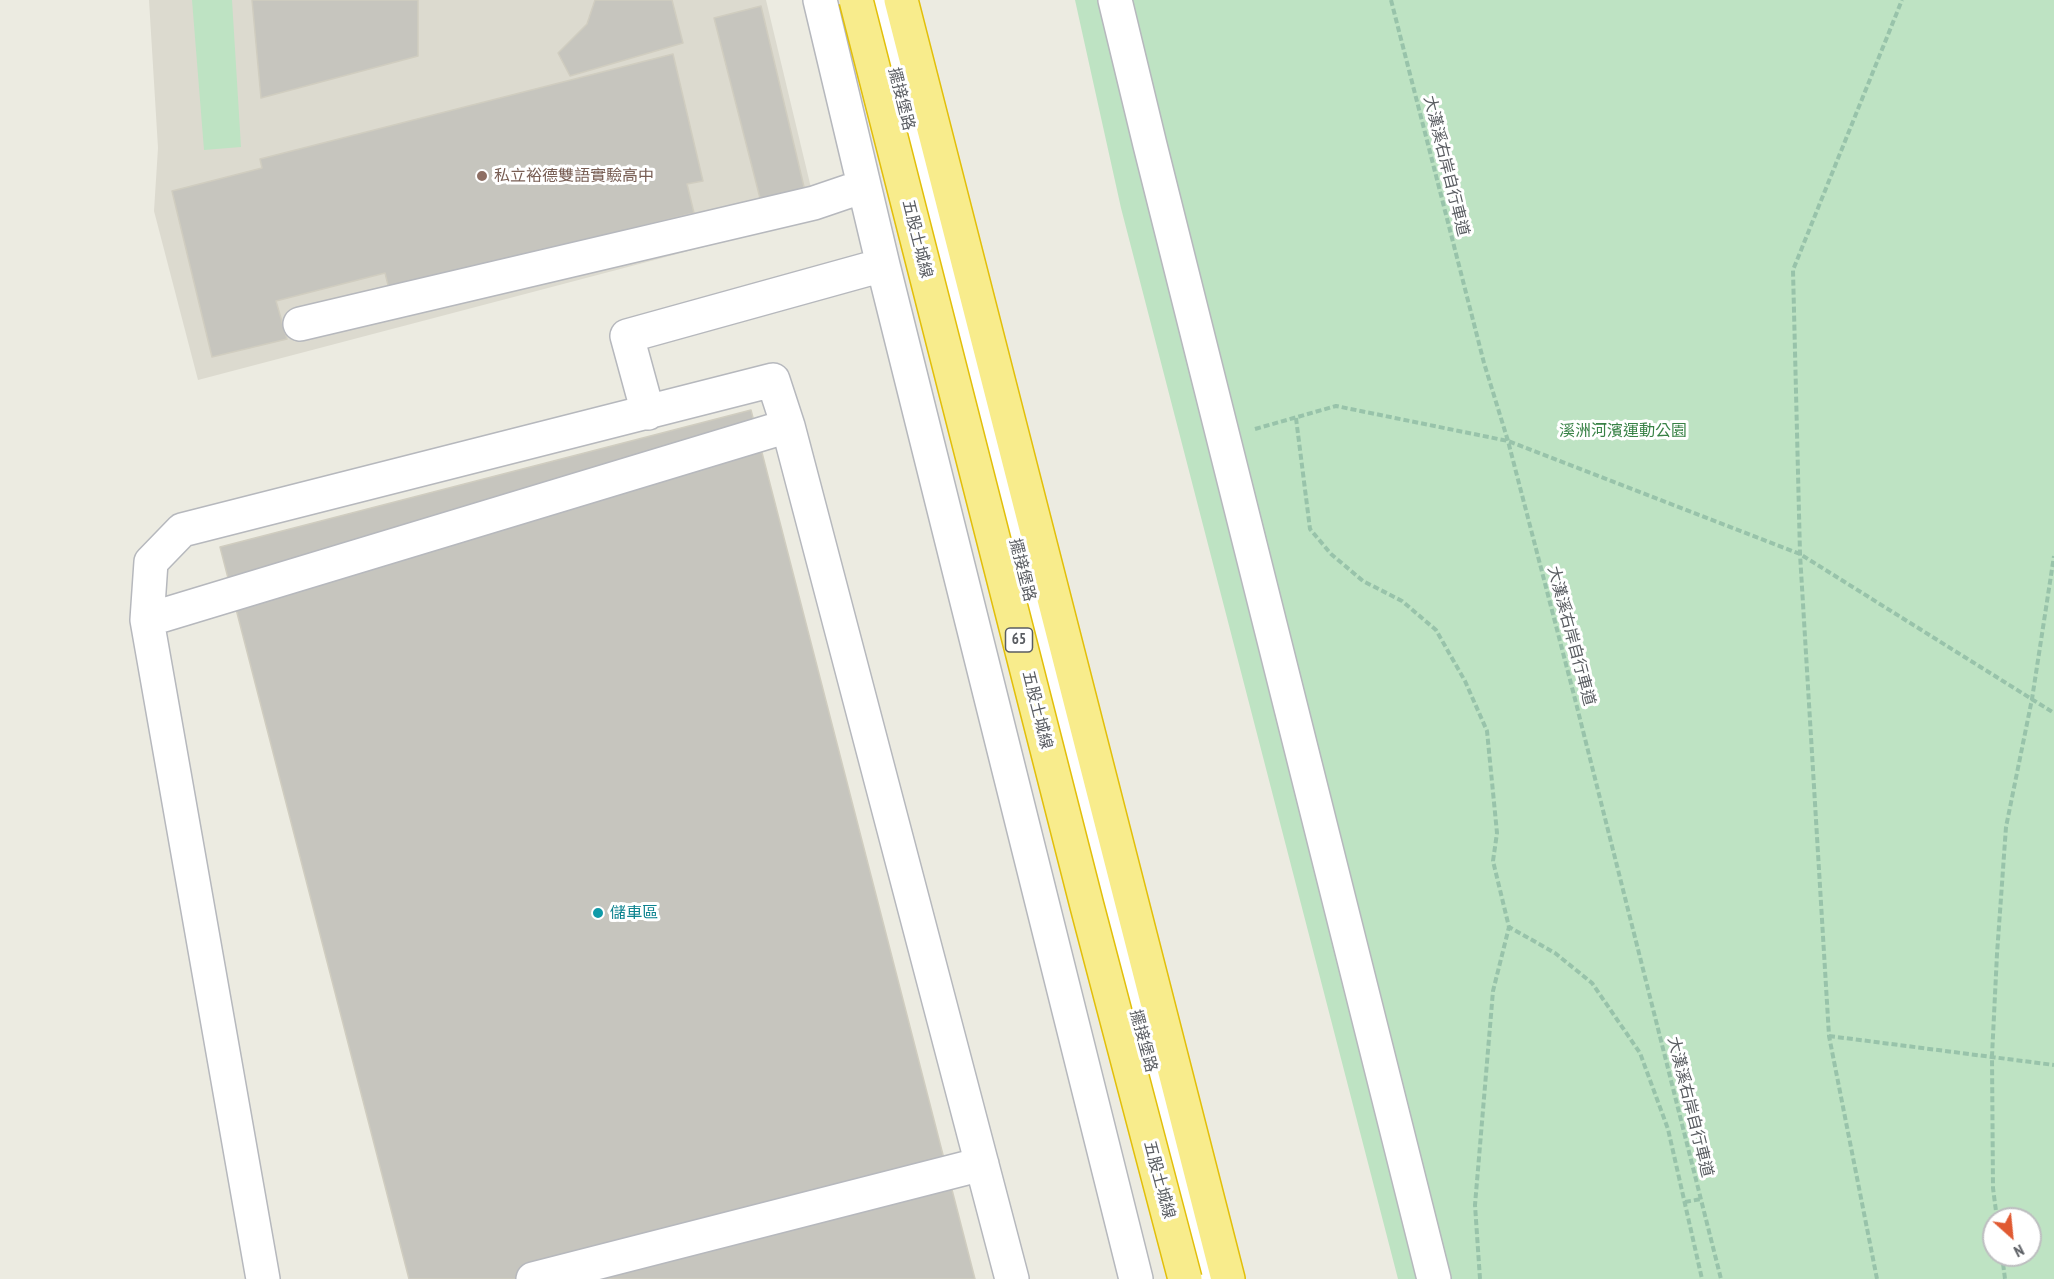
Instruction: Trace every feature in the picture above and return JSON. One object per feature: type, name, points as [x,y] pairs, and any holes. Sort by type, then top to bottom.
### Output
[{"type":"highway","name":"五股土城線","points":[[856,0],[1090,918],[1185,1279]]},
{"type":"highway","points":[[901,0],[1228,1279]]},
{"type":"street","points":[[820,0],[883,265],[1136,1279]]},
{"type":"street","name":"擺接堡路","points":[[876,0],[1091,848],[1206,1279]]},
{"type":"street","points":[[1115,0],[1158,180],[1434,1279]]},
{"type":"street","points":[[300,324],[814,203],[864,186]]},
{"type":"street","points":[[648,412],[627,336],[883,265]]},
{"type":"street","points":[[263,1279],[147,620],[151,562],[182,530],[773,380],[788,426],[1012,1279]]},
{"type":"street","points":[[147,620],[788,426]]},
{"type":"street","points":[[995,712],[1054,697]]},
{"type":"street","points":[[533,1279],[982,1164]]},
{"type":"path","name":"大漢溪右岸自行車道","points":[[1391,0],[1484,363],[1508,441],[1575,699],[1722,1279]]},
{"type":"path","points":[[1877,1279],[1829,1036],[1800,554],[1793,270],[1902,0]]},
{"type":"path","points":[[1246,431],[1336,405],[1508,441],[1800,554],[2054,713]]},
{"type":"path","points":[[1296,418],[1310,528],[1331,554],[1363,581],[1402,601],[1436,630],[1465,681],[1487,731],[1497,833],[1493,861],[1509,927],[1493,991],[1475,1206],[1480,1279]]},
{"type":"path","points":[[1995,1207],[1993,1188],[1992,1056],[1996,954],[2006,827],[2032,699],[2054,556]]},
{"type":"path","points":[[1509,927],[1555,953],[1592,983],[1640,1053],[1668,1129],[1702,1279]]},
{"type":"path","points":[[1829,1036],[2054,1065]]},
{"type":"path","points":[[1685,1202],[1701,1199]]},
{"type":"shaded area","name":"私立裕德雙語實驗高中","points":[[149,0],[766,0],[818,217],[198,380],[154,211],[158,148]]},
{"type":"green space","points":[[192,0],[232,0],[241,147],[204,150]]},
{"type":"green space","name":"溪洲河濱運動公園","points":[[1075,0],[2054,0],[2054,1279],[1398,1279],[1121,208]]},
{"type":"building","points":[[252,0],[418,0],[418,56],[261,98]]},
{"type":"building","points":[[595,0],[672,0],[683,43],[570,76],[558,53],[587,24]]},
{"type":"building","points":[[761,6],[805,191],[761,202],[714,18]]},
{"type":"building","points":[[673,54],[703,181],[687,184],[694,213],[389,289],[385,273],[276,301],[287,339],[212,357],[172,191],[262,168],[260,159]]},
{"type":"building","name":"儲車區","points":[[751,410],[975,1279],[409,1279],[220,547]]},
{"type":"place","name":"私立裕德雙語實驗高中","points":[[482,176]]},
{"type":"place","name":"儲車區","points":[[598,913]]}]
